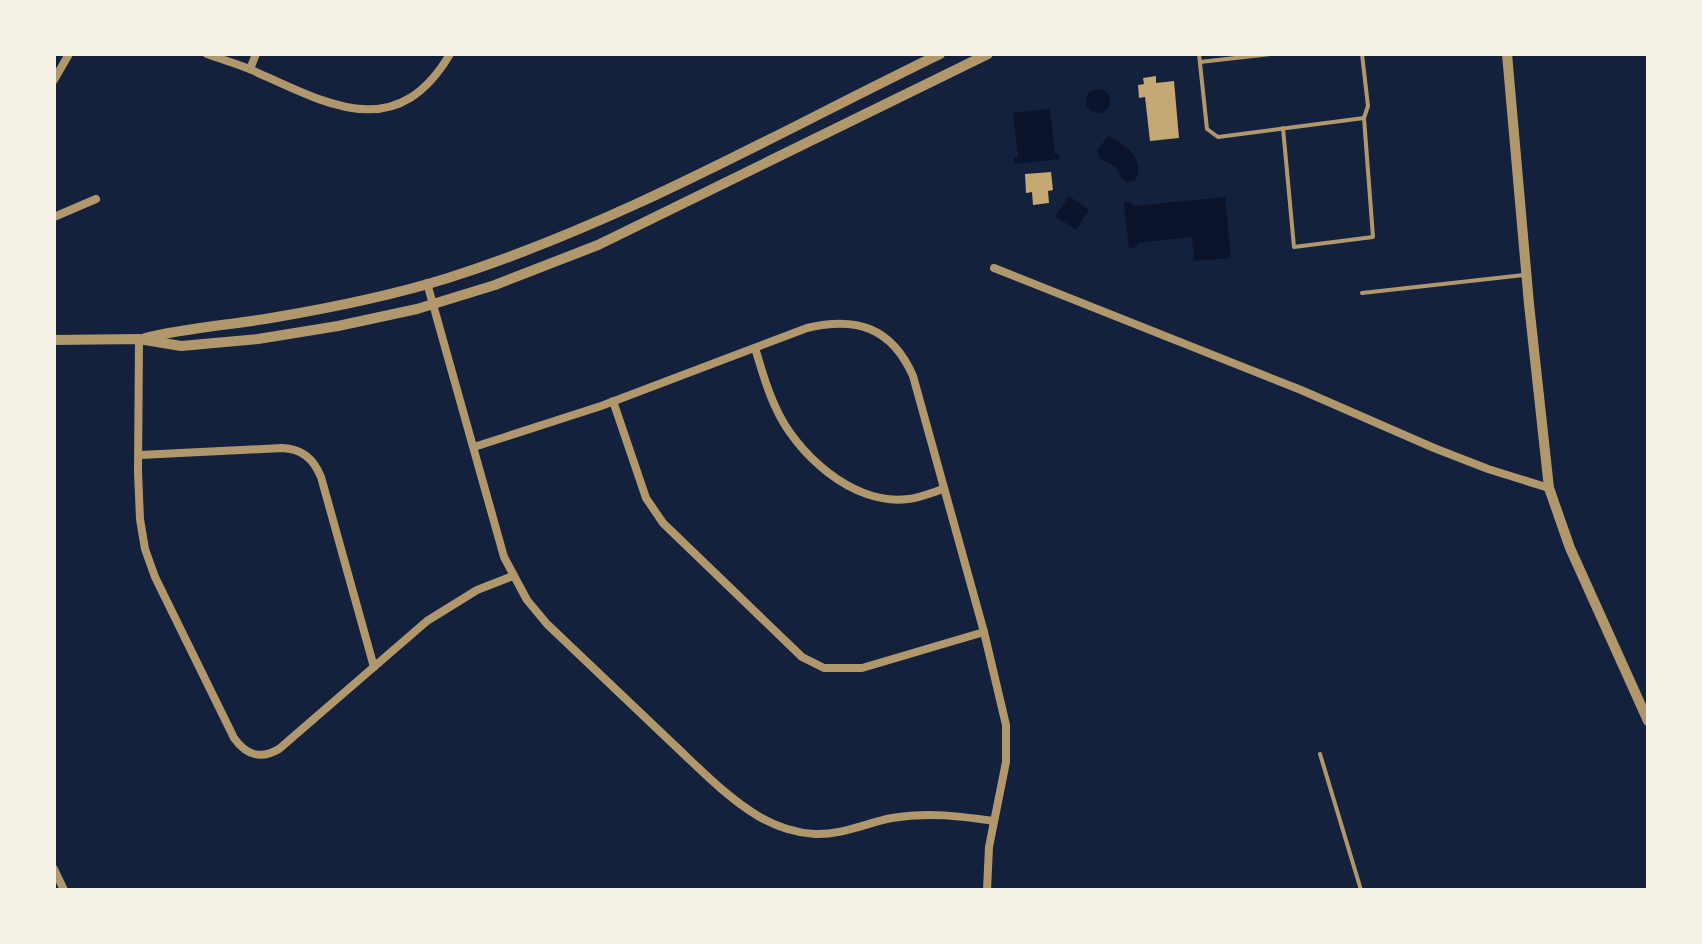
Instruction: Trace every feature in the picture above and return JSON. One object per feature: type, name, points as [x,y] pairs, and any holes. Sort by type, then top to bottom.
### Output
[{"type":"street","points":[[54,80],[69,54]]},
{"type":"street","points":[[207,54],[336,105],[369,111],[399,105],[423,90],[450,54]]},
{"type":"street","points":[[250,69],[256,54]]},
{"type":"street","points":[[139,339],[182,329],[329,307],[427,283],[531,250],[612,216],[940,54]]},
{"type":"street","points":[[54,340],[139,339],[181,346],[258,339],[338,326],[433,304],[495,285],[598,245],[970,58],[988,54]]},
{"type":"street","points":[[1507,54],[1549,488],[1570,548],[1648,721]]},
{"type":"street","points":[[54,217],[96,199]]},
{"type":"street","points":[[994,268],[1301,390],[1434,448],[1549,488]]},
{"type":"street","points":[[427,283],[504,557],[527,600],[557,634],[704,773],[745,807],[773,824],[818,834],[920,814],[947,814],[994,821]]},
{"type":"street","points":[[474,447],[613,401],[822,324],[854,324],[885,336],[897,347],[913,376],[984,632],[1008,743],[1004,780],[989,847],[987,890]]},
{"type":"street","points":[[139,339],[140,519],[149,563],[234,738],[250,753],[260,756],[279,749],[448,607],[477,590],[513,576]]},
{"type":"street","points":[[755,348],[775,409],[787,428],[842,484],[860,494],[890,500],[910,499],[943,489]]},
{"type":"street","points":[[613,401],[646,498],[663,523],[793,649],[812,663],[837,669],[862,668],[984,632]]},
{"type":"street","points":[[140,455],[282,448],[299,451],[309,457],[321,477],[374,667]]},
{"type":"street","points":[[54,869],[64,890]]},
{"type":"lane","points":[[1199,54],[1207,129],[1218,137],[1364,118]]},
{"type":"lane","points":[[1200,62],[1271,54]]},
{"type":"lane","points":[[1283,128],[1294,247],[1373,237],[1364,118],[1368,106],[1362,54]]},
{"type":"lane","points":[[1362,293],[1526,275]]},
{"type":"lane","points":[[1320,754],[1361,890]]},
{"type":"water","points":[[1093,89],[1103,89],[1110,96],[1110,106],[1103,113],[1093,113],[1086,106],[1086,96]]},
{"type":"water","points":[[1050,109],[1055,154],[1059,154],[1060,159],[1014,164],[1014,158],[1018,157],[1013,113]]},
{"type":"water","points":[[1108,136],[1132,153],[1138,166],[1135,181],[1122,179],[1116,167],[1101,159],[1097,151]]},
{"type":"water","points":[[1069,196],[1089,210],[1076,230],[1055,216]]},
{"type":"water","points":[[1225,197],[1231,258],[1194,261],[1192,237],[1137,243],[1137,247],[1129,248],[1124,203],[1132,202],[1133,206]]},
{"type":"building","points":[[1156,76],[1156,83],[1174,81],[1179,138],[1150,141],[1145,97],[1139,98],[1138,85],[1144,84],[1143,78]]},
{"type":"building","points":[[1051,172],[1053,190],[1048,191],[1049,203],[1033,205],[1032,192],[1026,193],[1025,174]]}]
